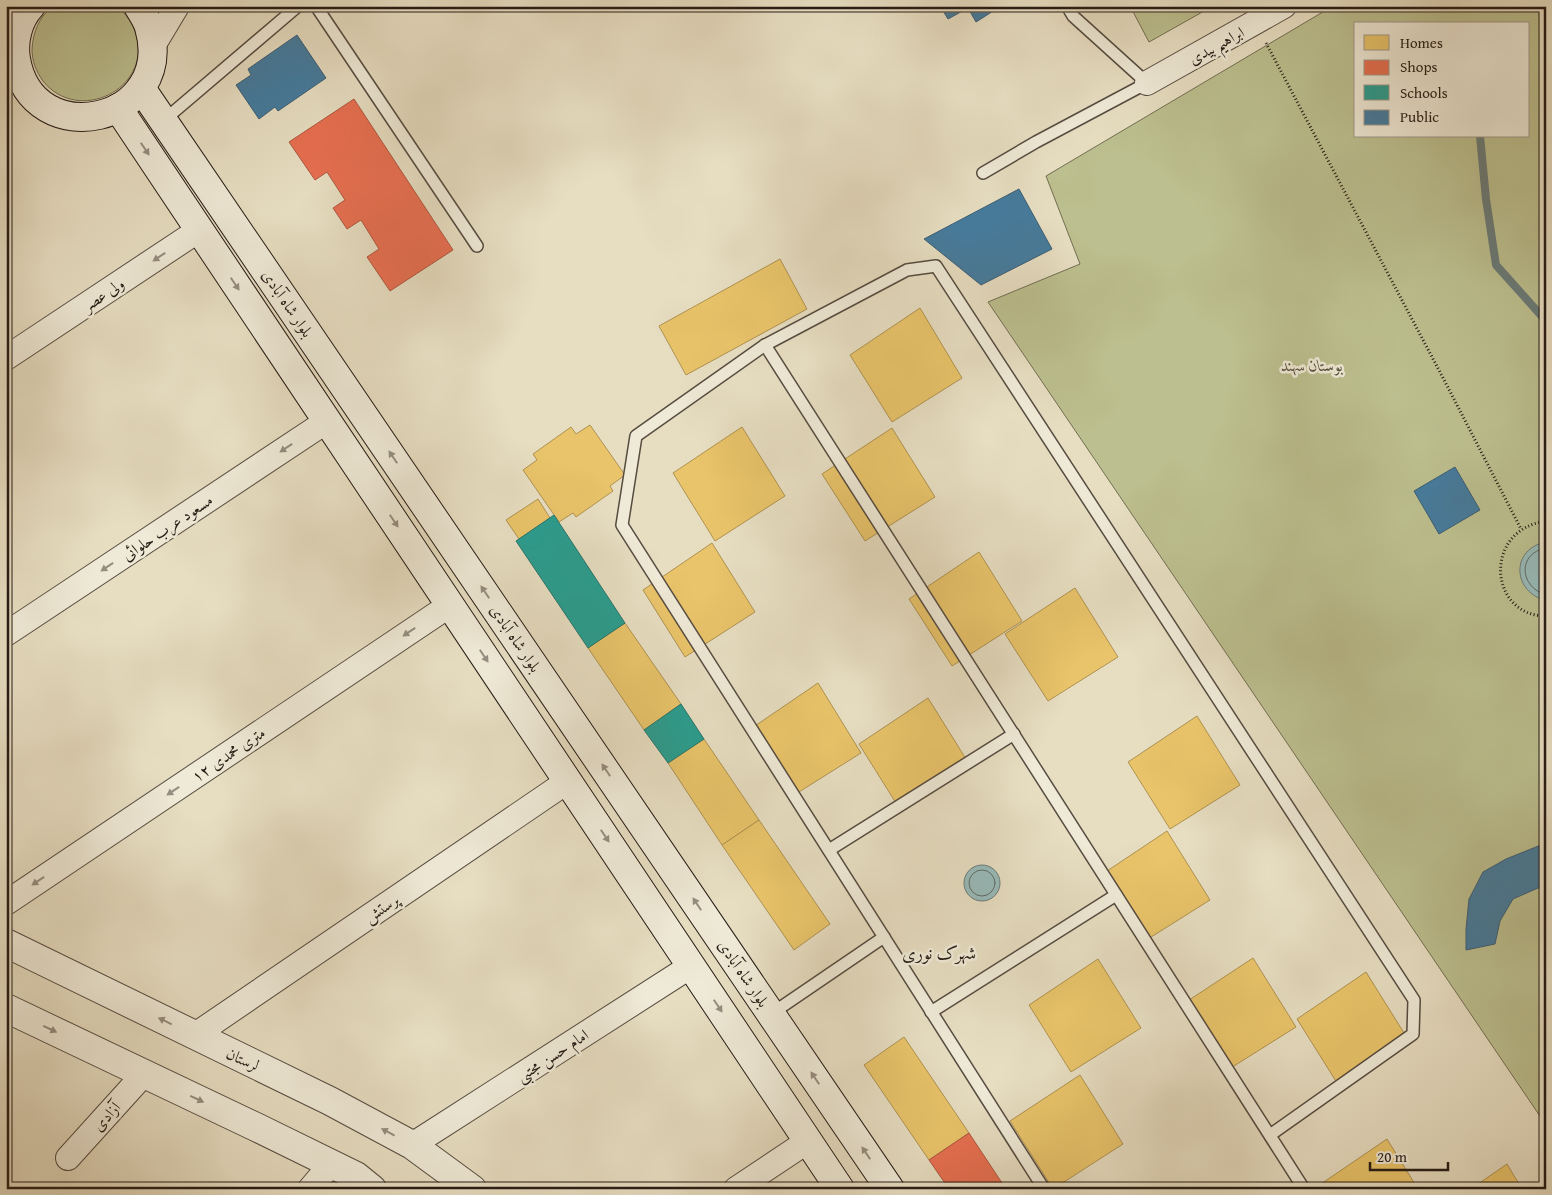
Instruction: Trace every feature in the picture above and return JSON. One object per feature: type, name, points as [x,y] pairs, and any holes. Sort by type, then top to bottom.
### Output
[{"type":"main road","points":[[25,8],[10,57],[28,91],[44,106],[63,115],[85,118],[106,114],[126,104],[141,88],[150,68],[153,46],[148,25],[138,6]]},
{"type":"main road","name":"بلوار شاه آبادی","points":[[141,88],[890,1189]]},
{"type":"main road","name":"بلوار شاه آبادی","points":[[118,108],[840,1189]]},
{"type":"main road","name":"لرستان","points":[[6,943],[330,1101],[412,1145],[472,1189]]},
{"type":"main road","points":[[6,1008],[256,1126],[356,1176],[372,1189]]},
{"type":"street","points":[[153,46],[177,6]]},
{"type":"street","name":"ابراهیم بیدی","points":[[1147,83],[1284,6]]},
{"type":"street","name":"ولی عصر","points":[[6,358],[199,230]]},
{"type":"street","name":"مسعود عرب حلوائی","points":[[6,634],[327,421]]},
{"type":"street","name":"۱۲ متری محمدی","points":[[6,903],[450,605]]},
{"type":"street","name":"پرستش","points":[[195,1035],[568,780]]},
{"type":"street","name":"امام حسن مجتبی","points":[[412,1145],[691,966]]},
{"type":"street","name":"آزادی","points":[[68,1158],[144,1074]]},
{"type":"street","points":[[736,1189],[808,1141]]},
{"type":"street","points":[[310,1189],[332,1164]]},
{"type":"lane","points":[[163,121],[298,6]]},
{"type":"lane","points":[[316,6],[477,246]]},
{"type":"lane","points":[[983,174],[1036,142],[1147,83],[1073,16],[1066,6]]},
{"type":"lane","points":[[1044,1189],[622,525],[636,436],[765,345],[907,270],[936,266],[1414,1000],[1412,1034],[1270,1135]]},
{"type":"lane","points":[[765,345],[1304,1189]]},
{"type":"lane","points":[[829,850],[1014,734]]},
{"type":"lane","points":[[931,1012],[1116,895]]},
{"type":"lane","points":[[771,1014],[884,937]]},
{"type":"path","points":[[1255,23],[1521,529]]},
{"type":"path","points":[[1546,521],[1534,523],[1521,529],[1509,540],[1502,555],[1500,571],[1503,587],[1512,601],[1524,611],[1546,616]]},
{"type":"green space","points":[[53,6],[118,6],[133,27],[138,54],[133,71],[123,85],[109,95],[92,100],[75,100],[58,94],[43,81],[36,70],[32,53],[33,43],[35,31],[40,20]]},
{"type":"green space","points":[[1130,6],[1213,6],[1149,42]]},
{"type":"green space","name":"بوستان سهند","points":[[1333,6],[1546,6],[1546,1125],[988,302],[1080,264],[1046,176]]},
{"type":"water","points":[[1546,542],[1546,600],[1544,600],[1533,595],[1526,588],[1521,579],[1520,570],[1526,553],[1535,546]]},
{"type":"water","points":[[982,865],[994,871],[1000,883],[994,895],[982,901],[970,895],[964,883],[970,871]]},
{"type":"building: Homes","points":[[780,259],[807,309],[686,375],[659,326]]},
{"type":"building: Homes","points":[[920,308],[962,378],[892,422],[850,355]]},
{"type":"building: Homes","points":[[590,425],[625,475],[610,486],[613,491],[576,517],[573,513],[559,522],[523,470],[537,460],[533,454],[571,427],[576,434]]},
{"type":"building: Homes","points":[[742,427],[785,496],[715,541],[673,473]]},
{"type":"building: Homes","points":[[892,428],[935,497],[865,541],[822,474]]},
{"type":"building: Homes","points":[[538,499],[550,518],[519,539],[506,520]]},
{"type":"building: Homes","points":[[712,543],[755,612],[685,657],[643,590]]},
{"type":"building: Homes","points":[[979,552],[1022,621],[952,666],[909,599]]},
{"type":"building: Homes","points":[[1075,588],[1118,657],[1048,701],[1005,634]]},
{"type":"building: Homes","points":[[625,623],[681,704],[644,730],[588,648]]},
{"type":"building: Homes","points":[[818,683],[861,753],[791,797],[749,730]]},
{"type":"building: Homes","points":[[928,698],[971,767],[901,811],[859,744]]},
{"type":"building: Homes","points":[[1197,716],[1240,785],[1170,829],[1128,762]]},
{"type":"building: Homes","points":[[704,739],[759,820],[722,845],[668,763]]},
{"type":"building: Homes","points":[[759,820],[830,924],[794,950],[722,845]]},
{"type":"building: Homes","points":[[1167,831],[1210,900],[1140,944],[1098,877]]},
{"type":"building: Homes","points":[[1253,958],[1296,1027],[1226,1071],[1183,1004]]},
{"type":"building: Homes","points":[[1098,959],[1141,1028],[1071,1072],[1029,1005]]},
{"type":"building: Homes","points":[[1366,972],[1409,1041],[1339,1086],[1297,1019]]},
{"type":"building: Homes","points":[[904,1037],[969,1133],[929,1160],[864,1065]]},
{"type":"building: Homes","points":[[1080,1075],[1123,1144],[1053,1189],[1010,1121]]},
{"type":"building: Homes","points":[[1387,1139],[1418,1189],[1320,1189],[1318,1186]]},
{"type":"building: Homes","points":[[1507,1164],[1522,1189],[1471,1189]]},
{"type":"building: Shops","points":[[354,99],[453,250],[390,291],[367,257],[379,249],[361,220],[347,229],[333,208],[345,200],[327,172],[315,180],[289,142]]},
{"type":"building: Shops","points":[[969,1133],[1006,1189],[949,1189],[929,1160]]},
{"type":"building: Schools","points":[[554,515],[625,623],[588,648],[516,541]]},
{"type":"building: Schools","points":[[681,704],[704,739],[668,763],[644,730]]},
{"type":"building: Public","points":[[940,6],[1001,6],[976,22],[968,8],[948,19]]},
{"type":"building: Public","points":[[297,35],[326,78],[278,111],[275,107],[259,119],[236,85],[251,75],[248,69]]},
{"type":"building: Public","points":[[1019,189],[1052,249],[981,285],[924,239]]},
{"type":"building: Public","points":[[1455,467],[1480,510],[1439,534],[1414,491]]},
{"type":"building: Public","points":[[1541,845],[1546,845],[1546,888],[1538,888],[1513,899],[1500,921],[1495,944],[1466,950],[1469,899],[1483,872],[1506,859]]},
{"type":"waterway","points":[[1480,138],[1486,199],[1496,265],[1546,321]]},
{"type":"district","name":"شهرک نوری","points":[[939,952]]}]
